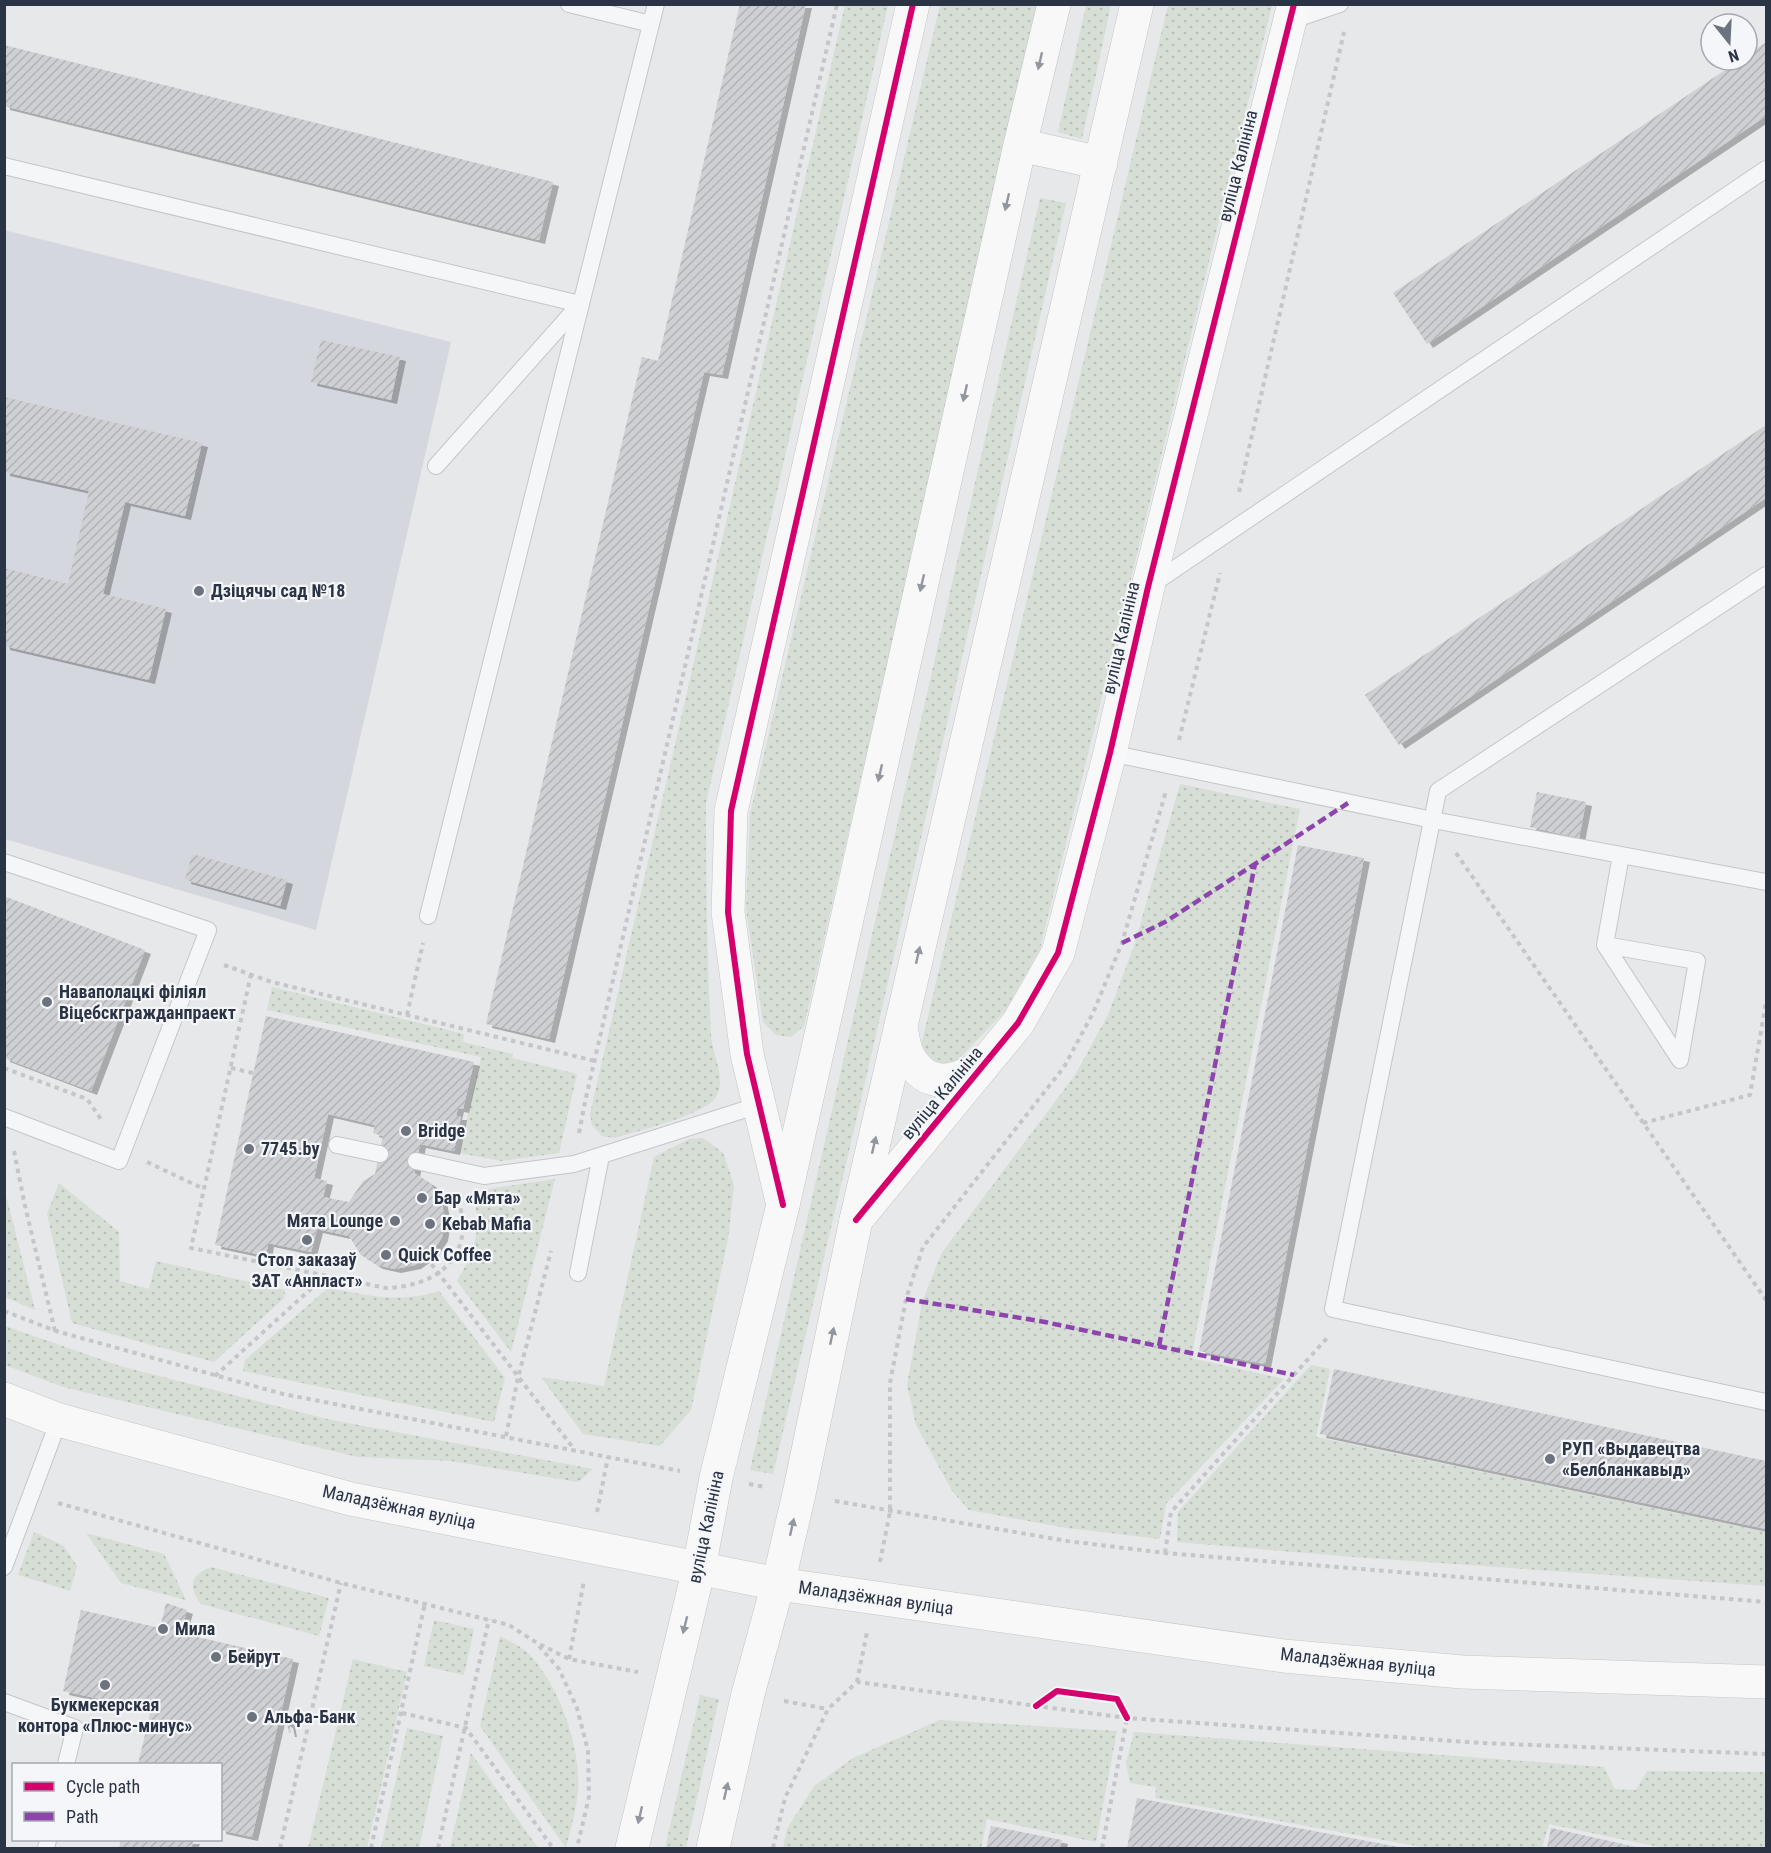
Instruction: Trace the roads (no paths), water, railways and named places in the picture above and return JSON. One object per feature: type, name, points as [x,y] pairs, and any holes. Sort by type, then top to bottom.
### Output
[{"type":"main road","name":"вуліца Калініна","points":[[783,1205],[747,1054],[728,912],[731,811],[913,4]]},
{"type":"main road","name":"вуліца Калініна","points":[[632,1848],[699,1568],[716,1478],[783,1205],[1020,145],[1054,4]]},
{"type":"main road","name":"вуліца Калініна","points":[[713,1848],[748,1694],[778,1584],[799,1494],[856,1220],[1137,4]]},
{"type":"main road","name":"вуліца Калініна","points":[[856,1220],[1018,1023],[1058,953],[1110,753],[1148,587],[1292,13]]},
{"type":"main road","points":[[1020,145],[1101,163]]},
{"type":"main road","name":"вуліца Калініна","points":[[901,1028],[907,1055],[922,1076],[943,1081],[964,1077],[985,1065]]},
{"type":"main road","name":"Маладзёжная вуліца","points":[[4,1399],[59,1420],[351,1499],[778,1584],[1296,1657],[1462,1672],[1767,1682]]},
{"type":"lane","points":[[569,4],[651,24]]},
{"type":"lane","points":[[428,916],[656,4]]},
{"type":"lane","points":[[1292,13],[1340,4]]},
{"type":"lane","points":[[4,166],[580,304]]},
{"type":"lane","points":[[1148,587],[1767,169]]},
{"type":"lane","points":[[436,466],[580,304]]},
{"type":"lane","points":[[1767,575],[1438,790],[1333,1309],[1767,1402]]},
{"type":"lane","points":[[1110,753],[1433,820],[1767,882]]},
{"type":"lane","points":[[1605,945],[1697,961],[1680,1060],[1605,945],[1621,855]]},
{"type":"lane","points":[[4,862],[208,930],[119,1161],[6,1117]]},
{"type":"lane","points":[[416,1161],[484,1176],[574,1164],[759,1105]]},
{"type":"lane","points":[[337,1145],[380,1154]]},
{"type":"lane","points":[[578,1273],[601,1156]]},
{"type":"lane","points":[[4,1567],[59,1420]]},
{"type":"lane","points":[[4,1702],[75,1728],[66,1763]]},
{"type":"place","name":"Дзіцячы сад №18","points":[[199,591]]},
{"type":"place","name":"Наваполацкі філіял Віцебскгражданпраект","points":[[47,1002]]},
{"type":"place","name":"Bridge","points":[[406,1131]]},
{"type":"place","name":"7745.by","points":[[249,1149]]},
{"type":"place","name":"Бар «Мята»","points":[[422,1198]]},
{"type":"place","name":"Мята Lounge","points":[[395,1221]]},
{"type":"place","name":"Kebab Mafia","points":[[430,1224]]},
{"type":"place","name":"Стол заказаў ЗАТ «Анпласт»","points":[[307,1240]]},
{"type":"place","name":"Quick Coffee","points":[[386,1255]]},
{"type":"place","name":"РУП «Выдавецтва «Белбланкавыд»","points":[[1550,1459]]},
{"type":"place","name":"Мила","points":[[163,1629]]},
{"type":"place","name":"Бейрут","points":[[216,1657]]},
{"type":"place","name":"Букмекерская контора «Плюс-минус»","points":[[105,1685]]},
{"type":"place","name":"Альфа-Банк","points":[[252,1717]]}]
